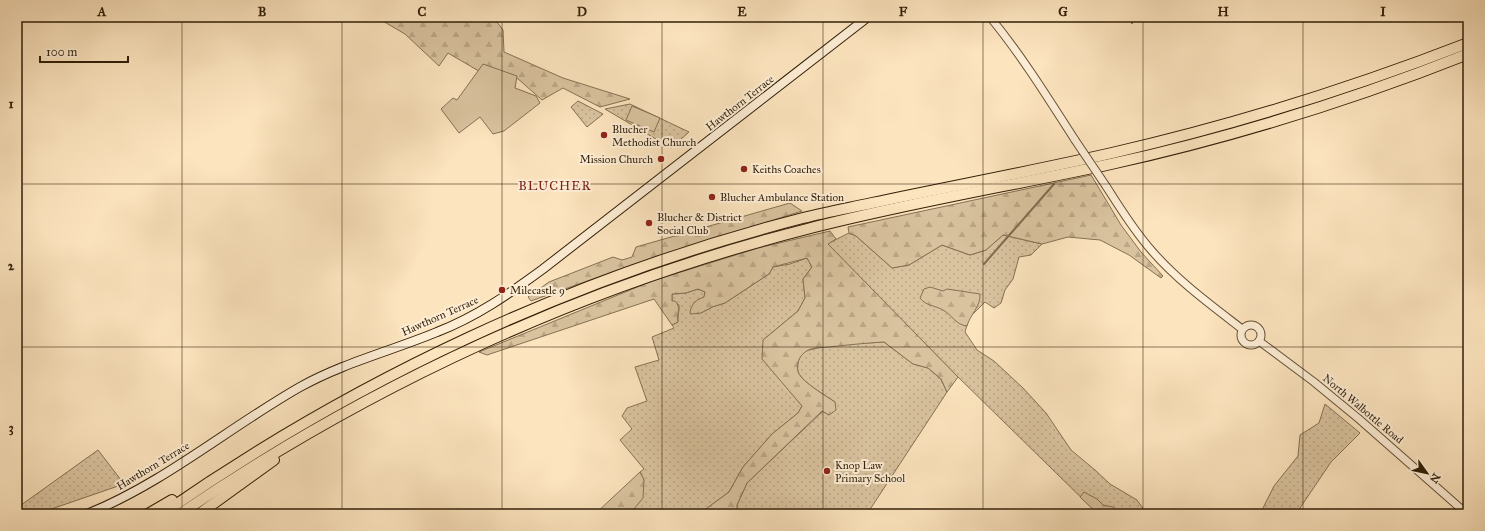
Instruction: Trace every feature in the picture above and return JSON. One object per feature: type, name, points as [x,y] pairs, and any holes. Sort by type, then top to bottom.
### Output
[{"type":"highway","points":[[148,514],[327,410],[423,358],[541,306],[643,267],[733,238],[804,218],[1110,153],[1233,123],[1391,72],[1468,43]]},
{"type":"highway","points":[[180,514],[258,462],[391,387],[479,344],[596,295],[686,264],[808,228],[1114,163],[1236,132],[1337,102],[1468,54]]},
{"type":"highway","points":[[199,514],[326,423]]},
{"type":"highway","points":[[162,514],[252,454]]},
{"type":"main road","name":"Hawthorn Terrace","points":[[87,514],[103,508],[151,483],[300,387],[352,363],[437,332],[486,309],[529,279],[868,17]]},
{"type":"street","points":[[990,17],[1036,79],[1128,220],[1152,251],[1193,291],[1242,329]]},
{"type":"street","points":[[1248,325],[1256,325],[1261,334],[1259,341],[1253,345],[1245,344],[1241,337],[1242,329],[1248,325]]},
{"type":"street","name":"North Walbottle Road","points":[[1259,341],[1314,382],[1359,419],[1467,514]]},
{"type":"green space","points":[[376,17],[455,17],[497,22],[503,30],[504,52],[563,78],[630,99],[600,107],[563,88],[542,100],[517,78],[477,70],[448,53],[439,66],[405,34]]},
{"type":"green space","points":[[483,64],[517,76],[515,88],[536,96],[540,103],[504,131],[493,134],[480,117],[459,133],[441,109],[453,98],[457,100]]},
{"type":"green space","points":[[578,101],[603,114],[587,127],[571,107]]},
{"type":"green space","points":[[630,104],[689,132],[671,148],[605,109]]},
{"type":"green space","points":[[632,106],[660,118],[654,132],[626,120]]},
{"type":"green space","points":[[1091,175],[1121,225],[1141,252],[1163,276],[1161,278],[1129,255],[1100,240],[1068,237],[1042,244],[1003,235],[986,250],[970,255],[942,245],[909,265],[892,268],[856,236],[849,233],[848,227]]},
{"type":"green space","points":[[790,203],[802,211],[635,264],[531,301],[528,297],[549,282],[613,257],[622,260],[632,257],[636,247]]},
{"type":"green space","points":[[830,231],[836,239],[828,244],[958,377],[947,392],[941,379],[928,368],[913,364],[884,342],[815,348],[807,351],[799,359],[797,366],[799,374],[810,385],[835,402],[836,410],[829,415],[822,411],[747,483],[737,505],[737,514],[699,514],[729,492],[743,467],[772,434],[798,413],[802,406],[762,359],[763,340],[798,311],[805,298],[803,279],[812,267],[807,258],[773,267],[769,274],[725,303],[712,307],[701,313],[691,314],[690,312],[695,302],[704,297],[705,292],[698,289],[686,293],[672,294],[672,301],[675,301],[678,306],[678,322],[672,325],[654,299],[487,355],[479,352],[652,281],[758,248]]},
{"type":"green space","points":[[849,233],[856,236],[892,268],[909,265],[942,245],[970,255],[986,250],[1003,235],[1042,244],[1031,255],[1019,257],[1013,279],[1005,290],[1001,303],[994,308],[985,302],[969,318],[965,332],[977,350],[994,361],[1023,388],[1046,413],[1071,450],[1110,484],[1137,500],[1147,514],[1098,514],[958,377],[827,244]]},
{"type":"green space","points":[[807,258],[812,267],[803,279],[805,298],[798,311],[763,340],[788,388],[802,406],[798,413],[772,434],[743,467],[729,492],[699,514],[627,514],[634,509],[644,480],[640,472],[644,469],[620,440],[632,429],[622,416],[627,408],[647,401],[635,367],[659,360],[652,337],[674,328],[672,325],[678,322],[679,305],[672,301],[672,294],[686,293],[698,289],[705,292],[701,313],[712,307],[725,303],[769,274],[773,267],[790,264]]},
{"type":"green space","points":[[930,287],[943,291],[947,289],[980,294],[979,303],[967,326],[957,322],[940,308],[922,301],[920,298],[924,289]]},
{"type":"green space","points":[[884,342],[913,364],[928,368],[941,379],[947,392],[867,514],[737,514],[737,505],[747,483],[823,411],[829,415],[835,402],[810,385],[799,374],[798,363],[803,353],[808,350],[829,346]]},
{"type":"green space","points":[[1325,404],[1360,433],[1331,462],[1296,514],[1260,514],[1274,486],[1298,456],[1300,435],[1319,423]]},
{"type":"green space","points":[[98,450],[124,484],[37,514],[17,514],[17,508]]},
{"type":"green space","points":[[640,472],[644,480],[643,498],[634,509],[627,514],[595,514]]},
{"type":"green space","points":[[1084,492],[1097,499],[1103,505],[1113,507],[1123,514],[1098,514],[1080,497]]},
{"type":"waterway","points":[[1132,23],[1135,17]]},
{"type":"waterway","points":[[984,264],[1054,184]]},
{"type":"place","name":"Blucher Methodist Church","points":[[604,135]]},
{"type":"place","name":"Mission Church","points":[[661,159]]},
{"type":"place","name":"Keiths Coaches","points":[[744,169]]},
{"type":"place","name":"Blucher Ambulance Station","points":[[712,197]]},
{"type":"place","name":"Blucher & District Social Club","points":[[649,223]]},
{"type":"place","name":"Milecastle 9","points":[[502,290]]},
{"type":"place","name":"Knop Law Primary School","points":[[827,471]]},
{"type":"district","name":"BLUCHER","points":[[555,186]]}]
